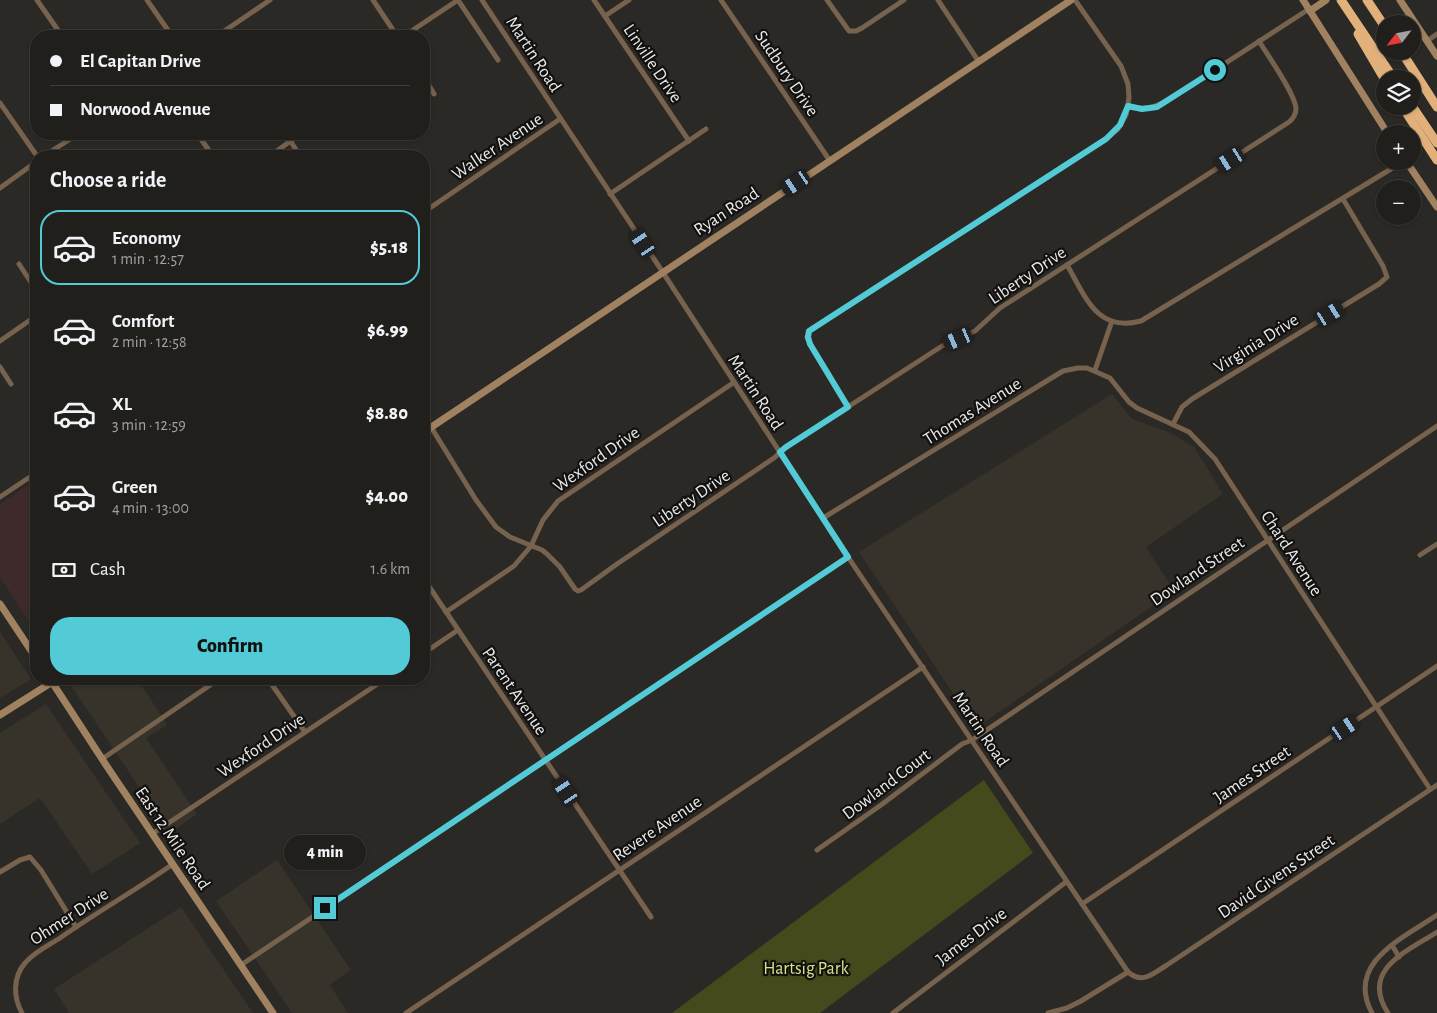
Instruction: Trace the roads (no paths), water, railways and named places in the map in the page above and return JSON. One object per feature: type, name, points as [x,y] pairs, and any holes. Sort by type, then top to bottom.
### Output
[{"type":"highway","points":[[1367,0],[1377,15]]},
{"type":"highway","points":[[1342,2],[1388,70]]},
{"type":"highway","points":[[1342,2],[1363,44],[1379,70]]},
{"type":"highway","points":[[1406,60],[1437,101]]},
{"type":"highway","points":[[1406,60],[1437,107]]},
{"type":"highway","points":[[1408,115],[1437,160]]},
{"type":"highway","points":[[1418,115],[1437,143]]},
{"type":"main road","name":"Ryan Road","points":[[430,427],[1071,0]]},
{"type":"main road","points":[[1303,0],[1382,125]]},
{"type":"main road","points":[[1310,10],[1325,0]]},
{"type":"main road","points":[[1400,0],[1437,56]]},
{"type":"main road","points":[[1411,170],[1437,206]]},
{"type":"main road","points":[[0,604],[30,649]]},
{"type":"main road","points":[[0,715],[45,685]]},
{"type":"main road","name":"East 12 Mile Road","points":[[56,685],[102,759],[273,1013]]},
{"type":"street","points":[[37,0],[58,30]]},
{"type":"street","points":[[147,0],[168,30]]},
{"type":"street","points":[[226,30],[270,0]]},
{"type":"street","points":[[373,0],[393,30]]},
{"type":"street","points":[[413,30],[458,0],[498,60]]},
{"type":"street","name":"Martin Road","points":[[482,0],[848,557],[1128,972]]},
{"type":"street","name":"Linville Drive","points":[[594,0],[689,141]]},
{"type":"street","points":[[605,16],[629,0]]},
{"type":"street","name":"Sudbury Drive","points":[[721,0],[830,161]]},
{"type":"street","points":[[827,0],[849,31],[856,31],[862,28],[904,0]]},
{"type":"street","points":[[938,0],[979,62]]},
{"type":"street","points":[[848,407],[810,344],[809,331],[1106,139],[1120,125],[1128,106],[1129,88],[1124,71],[1076,0]]},
{"type":"street","points":[[1128,106],[1142,109],[1157,107],[1310,10]]},
{"type":"street","points":[[1427,41],[1437,34]]},
{"type":"street","name":"Liberty Drive","points":[[531,546],[542,550],[552,558],[578,591],[774,458],[786,447],[942,346],[975,331],[1000,308],[1282,126],[1294,116],[1295,105],[1282,77],[1259,42]]},
{"type":"street","points":[[430,88],[434,94]]},
{"type":"street","points":[[0,104],[32,150]]},
{"type":"street","name":"Walker Avenue","points":[[430,208],[560,119]]},
{"type":"street","points":[[610,194],[706,129]]},
{"type":"street","points":[[53,150],[69,140]]},
{"type":"street","points":[[279,150],[293,140]]},
{"type":"street","points":[[291,142],[296,150]]},
{"type":"street","points":[[0,188],[30,166]]},
{"type":"street","points":[[1067,265],[1092,308],[1100,315],[1124,324],[1144,320],[1390,170]]},
{"type":"street","name":"Virginia Drive","points":[[1173,424],[1180,411],[1192,399],[1379,284],[1387,277],[1383,266],[1343,199]]},
{"type":"street","points":[[19,264],[30,281]]},
{"type":"street","points":[[0,341],[30,320]]},
{"type":"street","points":[[1095,370],[1112,321]]},
{"type":"street","points":[[0,368],[11,384]]},
{"type":"street","name":"Thomas Avenue","points":[[823,518],[1058,374],[1078,368],[1095,370]]},
{"type":"street","name":"Chard Avenue","points":[[1095,370],[1110,378],[1129,402],[1137,408],[1189,432],[1215,459],[1430,789]]},
{"type":"street","name":"Wexford Drive","points":[[446,612],[514,566],[531,546],[543,520],[558,501],[734,383]]},
{"type":"street","name":"Dowland Street","points":[[972,740],[1437,426]]},
{"type":"street","points":[[430,427],[492,522],[510,536],[531,546]]},
{"type":"street","points":[[0,497],[30,477]]},
{"type":"street","points":[[1420,555],[1437,544]]},
{"type":"street","points":[[241,965],[848,557]]},
{"type":"street","name":"Parent Avenue","points":[[430,588],[650,917]]},
{"type":"street","points":[[430,649],[458,630]]},
{"type":"street","name":"James Street","points":[[1082,904],[1437,666]]},
{"type":"street","name":"Revere Avenue","points":[[406,1013],[923,667]]},
{"type":"street","points":[[102,759],[210,685]]},
{"type":"street","points":[[272,685],[305,732]]},
{"type":"street","name":"Wexford Drive","points":[[152,834],[376,685]]},
{"type":"street","name":"Dowland Court","points":[[817,850],[881,806],[962,744],[972,740]]},
{"type":"street","name":"David Givens Street","points":[[1128,972],[1134,977],[1141,979],[1167,965],[1437,785]]},
{"type":"street","points":[[0,872],[20,860],[30,857],[41,870],[76,926]]},
{"type":"street","name":"Ohmer Drive","points":[[22,1013],[16,999],[15,988],[25,963],[76,926],[173,864]]},
{"type":"street","name":"James Drive","points":[[893,1013],[1066,882]]},
{"type":"street","points":[[1372,1013],[1366,1001],[1366,977],[1375,960],[1392,945],[1437,916]]},
{"type":"street","points":[[1388,1013],[1380,996],[1379,982],[1385,968],[1437,932]]},
{"type":"street","points":[[1392,945],[1399,957]]},
{"type":"street","points":[[1048,1013],[1082,1002],[1128,972]]},
{"type":"park label","name":"Hartsig Park","points":[[806,968]]}]
